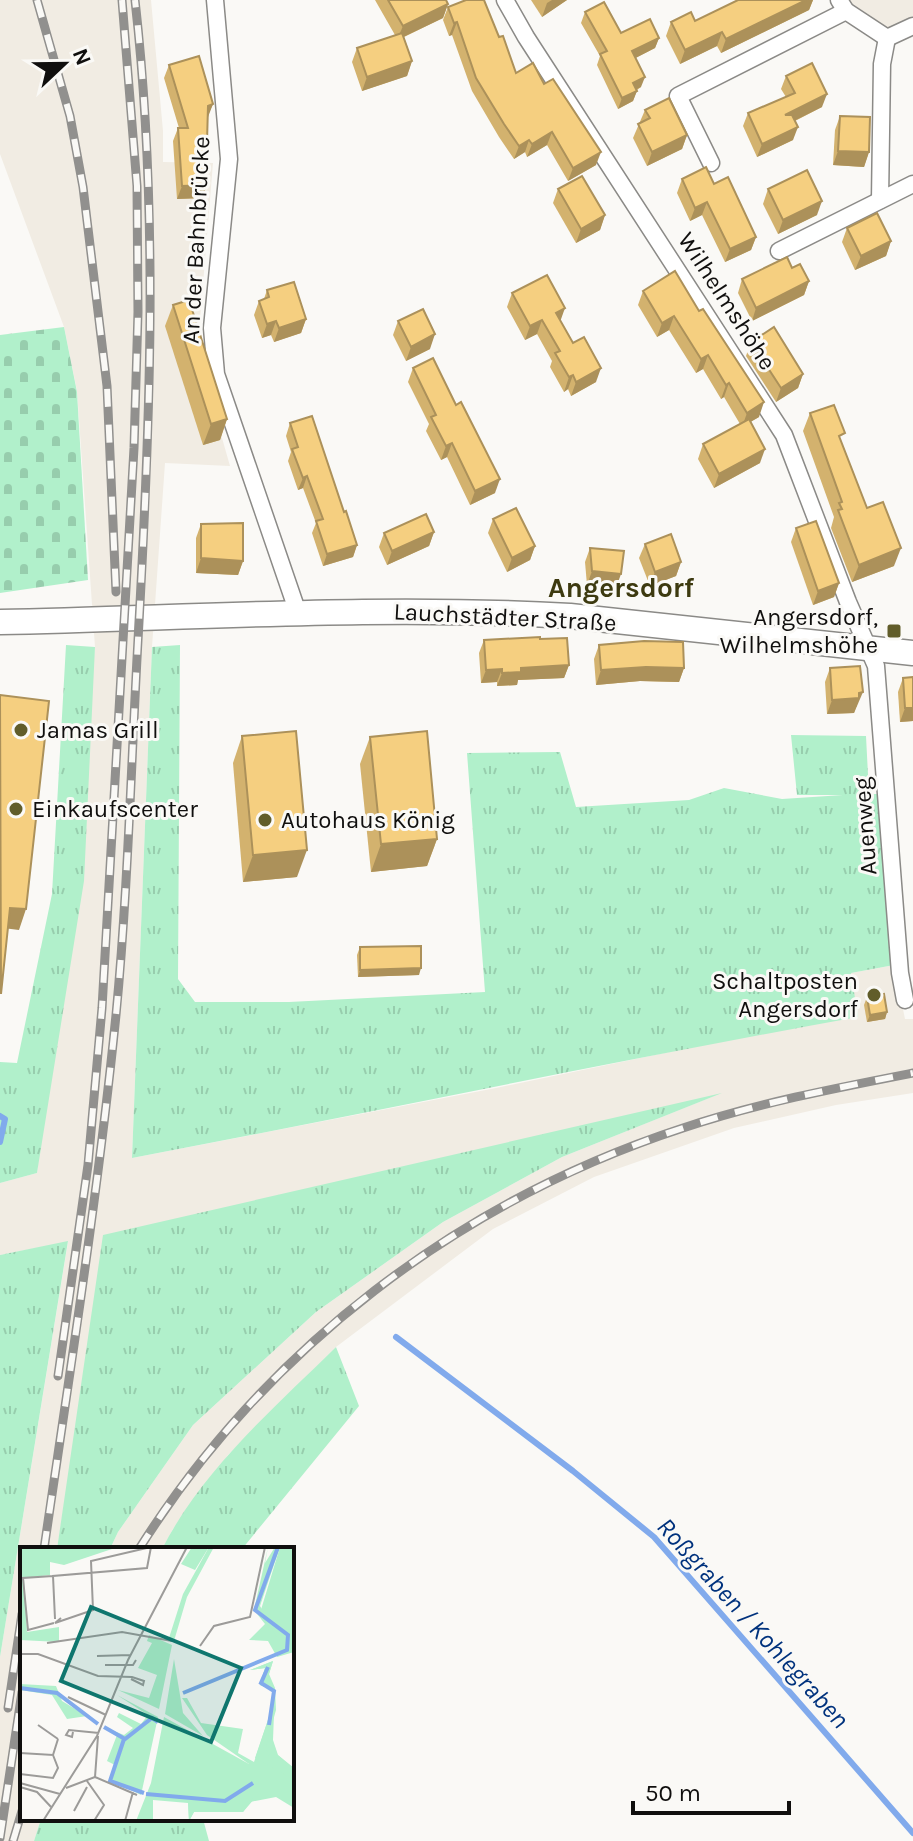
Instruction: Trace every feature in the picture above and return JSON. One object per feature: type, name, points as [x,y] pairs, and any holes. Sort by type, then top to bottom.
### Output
[{"type":"main road","name":"Lauchstädter Straße","points":[[0,622],[298,613],[490,613],[570,616],[913,653]]},
{"type":"street","name":"An der Bahnbrücke","points":[[215,0],[229,159],[212,328],[216,374],[298,613]]},
{"type":"street","name":"Wilhelmshöhe","points":[[505,0],[784,435],[868,649]]},
{"type":"street","points":[[711,163],[678,96],[842,6],[887,38]]},
{"type":"street","points":[[887,38],[913,26]]},
{"type":"street","points":[[880,200],[882,64],[887,38]]},
{"type":"street","points":[[779,251],[913,184]]},
{"type":"street","name":"Auenweg","points":[[868,649],[876,666],[900,973],[905,1000]]},
{"type":"shaded area","points":[[0,0],[151,0],[163,162],[213,163],[200,320],[206,382],[230,466],[165,463],[152,647],[132,1158],[693,1047],[851,973],[894,965],[905,1019],[913,1019],[913,1093],[836,1105],[734,1128],[594,1177],[493,1229],[336,1347],[228,1455],[163,1547],[111,1547],[118,1532],[193,1425],[316,1312],[443,1222],[562,1157],[714,1096],[391,1170],[74,1443],[57,1547],[20,1547],[20,1821],[40,1821],[34,1841],[0,1841],[0,1657],[68,1242],[0,1255],[0,1183],[37,1173],[95,647],[77,391],[64,327],[0,154]]},
{"type":"shaded area","points":[[838,0],[913,0],[913,25],[887,38]]},
{"type":"green space","points":[[64,327],[77,392],[88,580],[0,593],[0,335]]},
{"type":"green space","points":[[66,645],[95,647],[84,881],[37,1173],[0,1183],[0,1062],[17,1063],[52,894]]},
{"type":"green space","points":[[180,645],[178,979],[195,1002],[289,1002],[485,992],[467,753],[560,752],[576,807],[689,800],[724,788],[782,799],[843,795],[797,795],[791,735],[866,736],[869,794],[882,794],[894,965],[851,973],[858,1017],[132,1158],[152,647]]},
{"type":"green space","points":[[722,1093],[562,1157],[443,1222],[316,1312],[193,1425],[118,1532],[111,1547],[57,1547],[103,1235]]},
{"type":"green space","points":[[68,1241],[0,1657],[0,1255]]},
{"type":"green space","points":[[336,1347],[359,1406],[244,1547],[163,1547],[218,1466]]},
{"type":"green space","points":[[40,1821],[204,1821],[209,1841],[34,1841]]},
{"type":"building","points":[[388,0],[446,0],[448,4],[403,26]]},
{"type":"building","points":[[466,0],[484,0],[499,37],[503,36],[516,73],[533,63],[544,84],[553,79],[601,152],[573,168],[552,132],[532,144],[529,140],[519,146],[476,78],[457,22],[454,23],[448,7]]},
{"type":"building","points":[[738,0],[806,0],[726,39],[722,32],[685,50],[671,22],[691,12],[695,21]]},
{"type":"building","points":[[604,2],[621,33],[650,19],[659,38],[632,51],[645,77],[633,83],[637,91],[622,98],[600,54],[607,51],[585,12]]},
{"type":"building","points":[[402,33],[412,61],[367,77],[357,48]]},
{"type":"building","points":[[199,56],[213,104],[208,106],[207,142],[204,142],[207,185],[182,186],[178,128],[188,128],[169,65]]},
{"type":"building","points":[[812,63],[827,94],[785,115],[792,115],[798,127],[762,144],[748,113],[795,93],[786,76]]},
{"type":"building","points":[[669,98],[687,135],[652,152],[638,124],[650,118],[645,110]]},
{"type":"building","points":[[840,116],[870,117],[869,152],[838,151]]},
{"type":"building","points":[[706,167],[714,184],[728,177],[756,237],[730,249],[707,202],[695,208],[682,179]]},
{"type":"building","points":[[807,170],[822,201],[783,220],[768,189]]},
{"type":"building","points":[[582,176],[605,215],[581,229],[558,189]]},
{"type":"building","points":[[877,213],[891,241],[861,256],[847,228]]},
{"type":"building","points":[[787,257],[792,268],[800,264],[809,281],[756,308],[742,279]]},
{"type":"building","points":[[675,271],[699,311],[703,309],[764,402],[747,413],[708,355],[701,359],[674,316],[662,323],[643,291]]},
{"type":"building","points":[[547,275],[565,308],[556,313],[573,343],[584,337],[601,368],[576,382],[573,375],[569,377],[555,353],[560,351],[542,320],[530,326],[512,293]]},
{"type":"building","points":[[294,282],[306,319],[279,328],[276,321],[267,324],[259,301],[269,297],[267,290]]},
{"type":"building","points":[[189,300],[227,419],[211,424],[173,305]]},
{"type":"building","points":[[423,309],[435,334],[411,347],[398,321]]},
{"type":"building","points":[[774,327],[803,374],[781,388],[751,342]]},
{"type":"building","points":[[433,358],[456,405],[461,402],[500,479],[475,491],[452,443],[446,446],[431,417],[436,415],[413,368]]},
{"type":"building","points":[[834,405],[845,433],[839,436],[867,508],[883,502],[901,548],[859,565],[838,510],[842,509],[839,503],[842,502],[810,413]]},
{"type":"building","points":[[312,416],[357,545],[327,554],[316,521],[323,519],[307,476],[303,478],[292,449],[298,447],[290,423]]},
{"type":"building","points":[[749,419],[765,449],[719,474],[703,444]]},
{"type":"building","points":[[516,508],[535,546],[512,558],[493,519]]},
{"type":"building","points":[[426,514],[434,532],[392,551],[384,533]]},
{"type":"building","points":[[816,521],[839,583],[818,591],[796,528]]},
{"type":"building","points":[[243,523],[243,561],[201,558],[201,524]]},
{"type":"building","points":[[671,534],[681,562],[655,572],[645,544]]},
{"type":"building","points":[[590,548],[624,551],[621,574],[592,571]]},
{"type":"building","points":[[567,638],[569,665],[521,668],[521,672],[486,670],[484,640]]},
{"type":"building","points":[[683,642],[684,668],[601,670],[599,645]]},
{"type":"building","points":[[860,666],[863,692],[859,693],[859,698],[832,700],[830,668]]},
{"type":"building","points":[[913,677],[913,708],[905,708],[903,678]]},
{"type":"building","name":"Einkaufscenter","points":[[0,695],[49,701],[26,909],[10,908],[1,994]]},
{"type":"building","name":"Autohaus König","points":[[296,731],[307,850],[253,855],[242,736]]},
{"type":"building","points":[[427,731],[437,839],[381,844],[370,737]]},
{"type":"building","points":[[421,946],[421,968],[360,970],[360,947]]},
{"type":"building","points":[[884,994],[887,1012],[870,1015],[867,997]]},
{"type":"waterway","points":[[0,1116],[5,1119],[0,1142]]},
{"type":"waterway","name":"Roßgraben / Kohlegraben","points":[[396,1337],[573,1471],[654,1537],[913,1833]]},
{"type":"railway","points":[[37,0],[70,116],[83,187],[107,386],[116,592]]},
{"type":"railway","points":[[58,1376],[88,1165],[102,1008],[134,448],[138,312],[137,186],[122,0]]},
{"type":"railway","points":[[44,1547],[101,1149],[116,1015],[126,874],[146,480],[150,320],[147,160],[135,0]]},
{"type":"railway","points":[[140,1547],[189,1476],[246,1409],[307,1347],[374,1291],[446,1241],[521,1196],[600,1159],[683,1128],[826,1090],[913,1073]]},
{"type":"railway","points":[[8,1708],[20,1627]]},
{"type":"railway","points":[[0,1838],[20,1705]]},
{"type":"railway","points":[[13,1841],[20,1818]]},
{"type":"place","name":"Angersdorf, Wilhelmshöhe","points":[[894,631]]},
{"type":"place","name":"Jamas Grill","points":[[21,730]]},
{"type":"place","name":"Einkaufscenter","points":[[16,809]]},
{"type":"place","name":"Autohaus König","points":[[265,820]]},
{"type":"place","name":"Schaltposten Angersdorf","points":[[874,995]]},
{"type":"district","name":"Angersdorf","points":[[621,587]]}]
